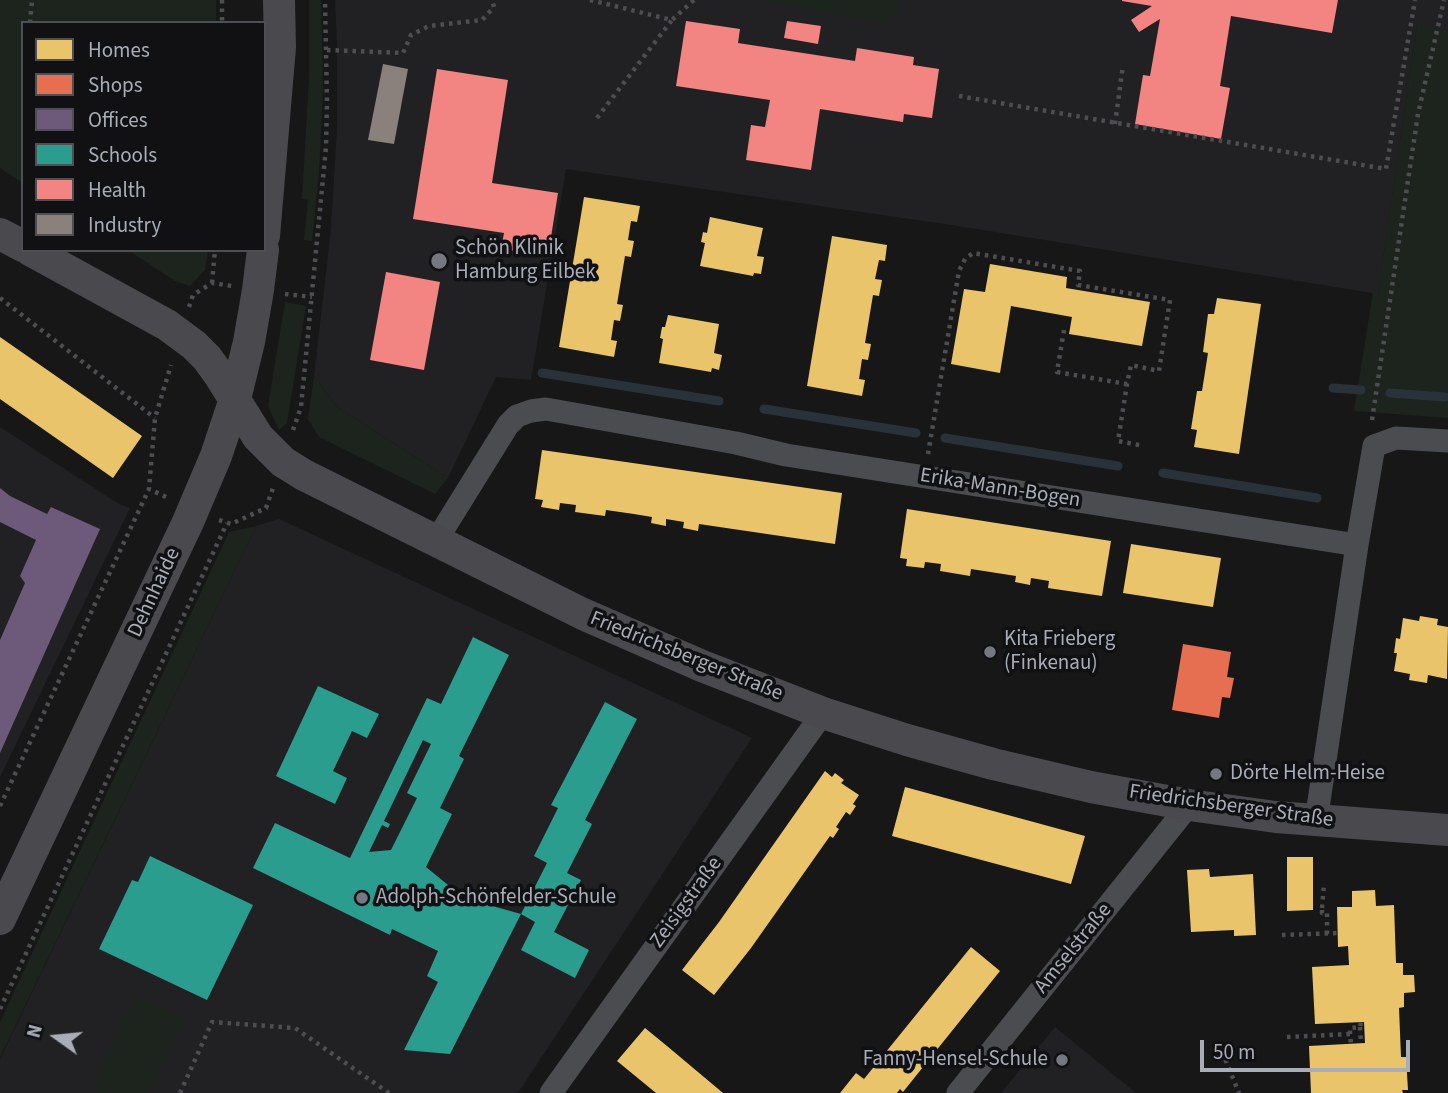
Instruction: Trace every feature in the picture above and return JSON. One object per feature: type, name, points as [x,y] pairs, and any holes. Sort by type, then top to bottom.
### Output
[{"type":"street","points":[[266,211],[279,47],[279,0]]},
{"type":"street","points":[[0,234],[21,245]]},
{"type":"street","name":"Friedrichsberger Straße","points":[[34,252],[180,333],[207,358],[258,437],[283,462],[304,475],[583,614],[702,666],[823,713],[907,740],[1091,787],[1189,805],[1316,821],[1448,830]]},
{"type":"street","name":"Dehnhaide","points":[[0,919],[188,522],[216,456],[235,399],[249,342],[263,252]]},
{"type":"street","name":"Erika-Mann-Bogen","points":[[436,541],[508,425],[517,416],[546,409],[736,443],[786,455],[1357,545]]},
{"type":"street","points":[[1316,821],[1374,446],[1396,438],[1448,441]]},
{"type":"street","name":"Zeisigstraße","points":[[551,1093],[823,713]]},
{"type":"street","name":"Amselstraße","points":[[958,1093],[1189,805]]},
{"type":"path","points":[[30,21],[32,0]]},
{"type":"path","points":[[222,0],[222,21]]},
{"type":"path","points":[[283,462],[301,407],[326,147],[325,0]]},
{"type":"path","points":[[327,50],[403,53],[411,35],[429,26],[482,20],[494,7],[492,0]]},
{"type":"path","points":[[590,0],[672,20]]},
{"type":"path","points":[[597,118],[672,20],[694,0]]},
{"type":"path","points":[[959,96],[1387,169],[1415,0]]},
{"type":"path","points":[[1374,446],[1372,418],[1418,114],[1444,0]]},
{"type":"path","points":[[1115,124],[1123,65]]},
{"type":"path","points":[[212,284],[215,252]]},
{"type":"path","points":[[924,477],[959,271],[965,259],[972,253],[1080,271],[1078,285],[1170,300],[1159,371],[1131,365],[1127,384],[1118,440],[1144,446]]},
{"type":"path","points":[[0,299],[155,418]]},
{"type":"path","points":[[1064,330],[1057,372],[1127,384]]},
{"type":"path","points":[[0,806],[149,489]]},
{"type":"path","points":[[0,1009],[227,523]]},
{"type":"path","points":[[1324,884],[1322,913],[1326,913],[1327,934]]},
{"type":"path","points":[[1282,936],[1338,933]]},
{"type":"path","points":[[180,1093],[212,1022],[295,1028],[389,1093]]},
{"type":"path","points":[[1351,1044],[1350,1027],[1360,1024],[1361,1043]]},
{"type":"path","points":[[1287,1037],[1350,1034]]},
{"type":"path","points":[[1219,1044],[1239,1093]]},
{"type":"shaded area","points":[[0,0],[216,0],[216,21],[21,21],[21,182],[0,168]]},
{"type":"shaded area","points":[[309,0],[321,0],[323,90],[312,241],[304,240],[308,200],[302,199],[309,78]]},
{"type":"shaded area","name":"Schön Klinik Hamburg Eilbek","points":[[335,0],[1448,0],[1448,31],[1417,25],[1378,294],[958,226],[566,169],[531,380],[496,377],[448,478],[337,407],[314,376],[331,229],[337,128]]},
{"type":"shaded area","points":[[761,0],[900,0],[896,15],[885,24]]},
{"type":"shaded area","points":[[1417,24],[1448,31],[1448,418],[1354,411],[1373,292],[1378,293]]},
{"type":"shaded area","points":[[131,252],[208,252],[205,270],[190,286],[175,281]]},
{"type":"shaded area","points":[[285,302],[306,306],[287,423],[279,430],[268,406]]},
{"type":"shaded area","points":[[314,376],[337,407],[448,478],[435,494],[319,437],[308,419]]},
{"type":"shaded area","points":[[0,427],[119,504],[130,508],[0,777]]},
{"type":"shaded area","name":"Adolph-Schönfelder-Schule","points":[[279,519],[752,738],[518,1093],[0,1093],[0,1059],[256,526]]},
{"type":"shaded area","points":[[256,526],[0,1058],[0,1022],[229,532]]},
{"type":"shaded area","points":[[136,995],[183,1018],[147,1093],[102,1093],[92,1088]]},
{"type":"shaded area","name":"Fanny-Hensel-Schule","points":[[1055,1027],[1136,1093],[1001,1093]]},
{"type":"building: Homes","points":[[584,197],[640,206],[637,222],[631,221],[628,240],[634,241],[631,257],[625,256],[617,304],[623,305],[620,321],[614,320],[611,340],[617,341],[614,357],[559,347]]},
{"type":"building: Homes","points":[[710,217],[763,228],[757,256],[764,257],[761,274],[754,273],[753,276],[700,266],[705,243],[701,242],[703,232],[707,233]]},
{"type":"building: Homes","points":[[832,236],[887,245],[885,261],[879,260],[875,279],[882,280],[879,296],[873,295],[865,343],[871,344],[868,360],[862,359],[859,379],[865,380],[862,396],[807,386]]},
{"type":"building: Homes","points":[[990,264],[1067,277],[1066,288],[1150,302],[1142,346],[1069,334],[1072,317],[1011,306],[1000,373],[951,364],[964,289],[985,292]]},
{"type":"building: Homes","points":[[1217,298],[1261,304],[1239,454],[1194,447],[1197,430],[1191,429],[1197,391],[1202,391],[1208,353],[1203,352],[1208,314],[1214,314]]},
{"type":"building: Homes","points":[[668,315],[719,324],[714,353],[722,355],[719,370],[712,368],[711,372],[659,363],[662,327],[665,327]]},
{"type":"building: Homes","points":[[0,337],[142,436],[113,478],[0,399]]},
{"type":"building: Homes","points":[[542,450],[842,493],[835,544],[699,524],[698,531],[683,528],[684,522],[666,519],[666,526],[651,523],[652,517],[634,514],[606,510],[605,516],[575,512],[576,505],[560,503],[559,510],[541,507],[543,500],[535,499]]},
{"type":"building: Homes","points":[[907,509],[1111,541],[1102,596],[1048,588],[1049,581],[1031,578],[1030,585],[1015,582],[1016,576],[971,569],[970,576],[940,571],[941,564],[925,562],[924,568],[906,566],[907,559],[900,558]]},
{"type":"building: Homes","points":[[1131,544],[1221,558],[1213,607],[1123,593]]},
{"type":"building: Homes","points":[[1420,616],[1438,619],[1437,625],[1448,627],[1447,679],[1428,675],[1427,683],[1409,680],[1410,674],[1394,671],[1396,638],[1400,639],[1403,618],[1419,621]]},
{"type":"building: Homes","points":[[825,771],[832,777],[835,773],[844,780],[841,783],[859,795],[853,804],[856,806],[850,815],[846,812],[836,827],[839,829],[833,838],[830,836],[751,948],[714,995],[682,970]]},
{"type":"building: Homes","points":[[905,787],[1085,836],[1071,884],[892,836]]},
{"type":"building: Homes","points":[[1287,857],[1313,857],[1313,910],[1287,911]]},
{"type":"building: Homes","points":[[1209,869],[1210,877],[1253,874],[1256,935],[1234,936],[1234,930],[1191,932],[1187,870]]},
{"type":"building: Homes","points":[[1375,890],[1376,906],[1394,905],[1396,963],[1403,963],[1403,975],[1414,975],[1415,992],[1404,993],[1404,1007],[1399,1008],[1401,1057],[1406,1057],[1408,1090],[1402,1090],[1403,1093],[1311,1093],[1309,1046],[1365,1043],[1364,1022],[1315,1024],[1312,967],[1349,965],[1348,946],[1338,947],[1337,907],[1352,907],[1352,891]]},
{"type":"building: Homes","points":[[971,947],[1000,971],[903,1092],[900,1089],[897,1093],[840,1093],[856,1073],[864,1079]]},
{"type":"building: Homes","points":[[645,1028],[723,1093],[656,1093],[617,1061]]},
{"type":"building: Shops","points":[[1183,644],[1231,652],[1227,677],[1234,678],[1230,698],[1222,697],[1219,718],[1172,710]]},
{"type":"building: Offices","points":[[0,488],[10,496],[47,514],[51,507],[100,529],[0,753],[0,640],[25,583],[20,576],[36,540],[0,522]]},
{"type":"building: Schools","points":[[473,637],[509,655],[459,756],[464,759],[440,808],[452,814],[426,867],[464,898],[521,914],[450,1054],[404,1050],[438,982],[427,976],[438,951],[392,929],[390,935],[253,868],[275,823],[350,858],[427,698],[441,704]],"holes":[[[423,740],[431,744],[407,793],[417,798],[391,850],[369,852],[382,825],[388,828],[390,824],[384,821]]]},
{"type":"building: Schools","points":[[318,686],[379,714],[367,738],[352,731],[333,771],[347,778],[335,804],[276,776]]},
{"type":"building: Schools","points":[[605,702],[637,719],[585,820],[592,824],[567,873],[581,880],[554,932],[589,950],[575,978],[521,950],[535,922],[521,914],[547,863],[534,856],[558,808],[551,805]]},
{"type":"building: Schools","points":[[150,856],[253,905],[207,1000],[99,949],[132,880],[138,882]]},
{"type":"building: Health","points":[[1122,0],[1338,0],[1332,33],[1231,16],[1220,86],[1230,88],[1221,139],[1135,124],[1143,75],[1150,76],[1160,19],[1139,32],[1131,20],[1152,6]]},
{"type":"building: Health","points":[[686,21],[740,29],[738,43],[855,61],[857,48],[914,57],[913,65],[939,69],[932,118],[904,114],[903,122],[820,109],[811,170],[746,160],[751,125],[765,127],[770,100],[676,86]]},
{"type":"building: Health","points":[[787,21],[821,26],[818,44],[784,38]]},
{"type":"building: Health","points":[[437,69],[508,80],[492,183],[558,193],[548,256],[501,249],[504,233],[413,219]]},
{"type":"building: Health","points":[[386,272],[440,282],[424,370],[370,360]]},
{"type":"building: Industry","points":[[383,64],[408,69],[394,144],[368,140]]},
{"type":"waterway","points":[[542,373],[719,401]]},
{"type":"waterway","points":[[1333,388],[1361,390]]},
{"type":"waterway","points":[[1390,393],[1445,397]]},
{"type":"waterway","points":[[764,409],[916,433]]},
{"type":"waterway","points":[[945,438],[1118,466]]},
{"type":"waterway","points":[[1163,473],[1317,498]]},
{"type":"place","name":"Schön Klinik Hamburg Eilbek","points":[[439,261]]},
{"type":"place","name":"Kita Frieberg (Finkenau)","points":[[990,652]]},
{"type":"place","name":"Dörte Helm-Heise","points":[[1216,774]]},
{"type":"place","name":"Adolph-Schönfelder-Schule","points":[[362,898]]},
{"type":"place","name":"Fanny-Hensel-Schule","points":[[1062,1060]]}]
